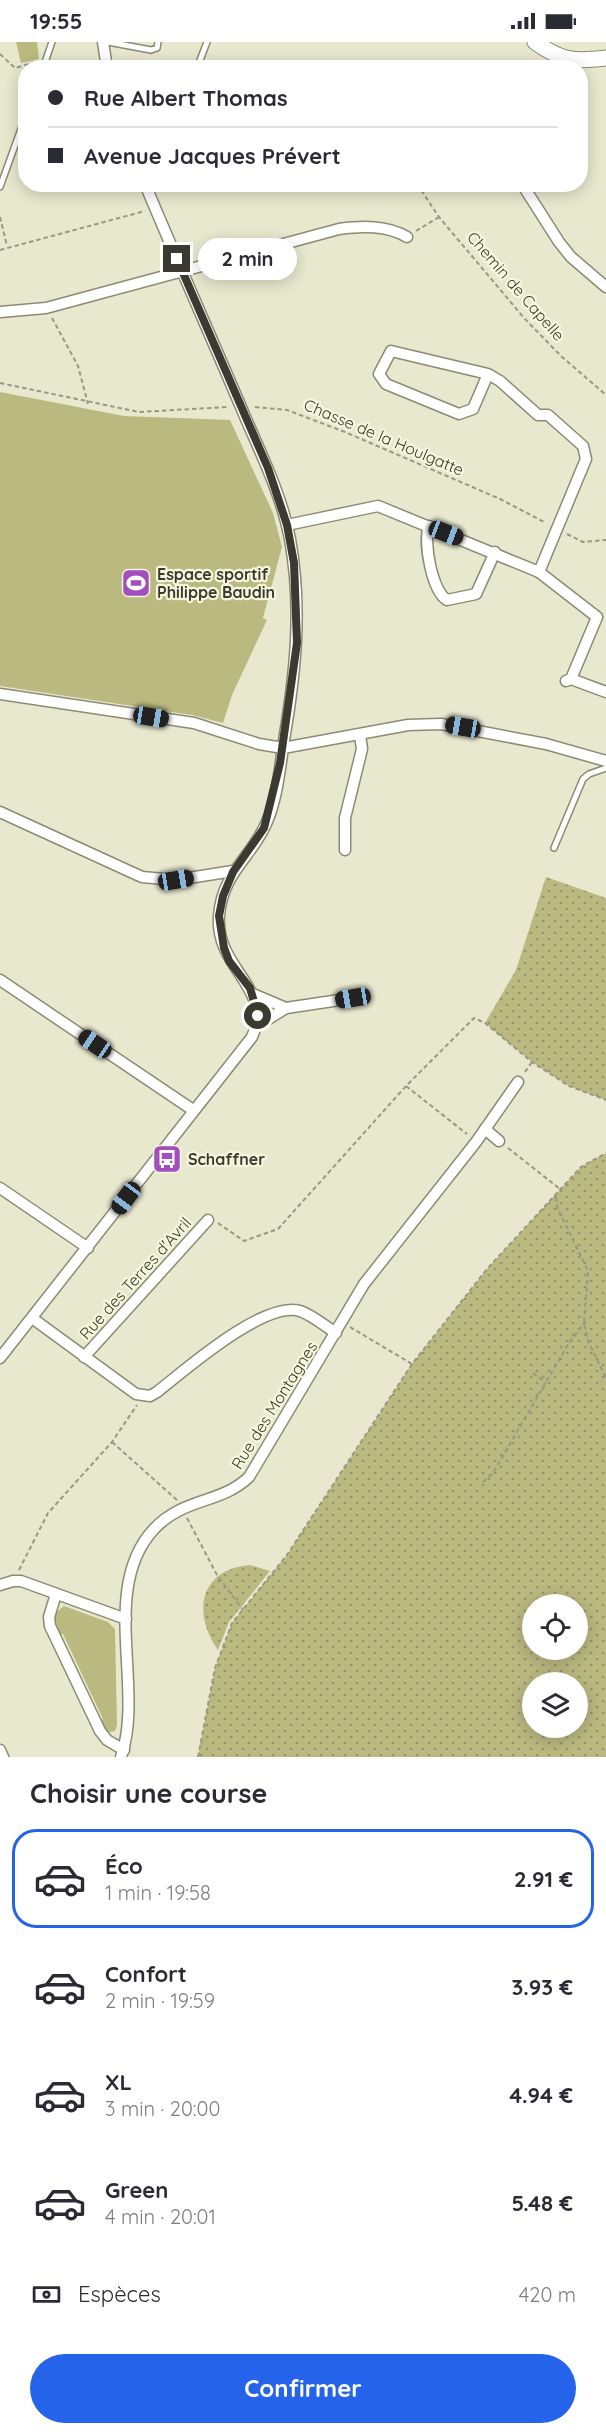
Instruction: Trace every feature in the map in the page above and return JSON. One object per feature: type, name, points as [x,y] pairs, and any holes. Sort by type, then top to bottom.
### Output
[{"type":"street","points":[[103,42],[106,60]]},
{"type":"street","points":[[535,42],[553,55],[566,60],[606,57]]},
{"type":"street","points":[[0,1358],[252,1037],[257,1026],[258,1007],[253,994],[229,961],[220,935],[219,916],[223,896],[233,872],[264,828],[283,748],[297,643],[297,601],[287,525],[268,468],[148,192]]},
{"type":"street","points":[[527,192],[558,242],[571,257],[606,287]]},
{"type":"street","points":[[0,312],[46,308],[350,228],[394,229],[407,237]]},
{"type":"street","points":[[488,374],[473,410],[459,414],[386,384],[379,374],[391,351],[488,374],[500,381],[538,415],[548,415],[583,446],[586,459],[539,572]]},
{"type":"street","points":[[287,525],[378,506],[495,552],[539,572],[606,624]]},
{"type":"street","points":[[429,526],[426,535],[435,585],[442,597],[447,600],[476,594],[495,552]]},
{"type":"street","points":[[597,616],[569,680],[606,692]]},
{"type":"street","points":[[0,694],[194,723],[259,744],[283,748],[408,725],[441,724],[546,744],[606,761]]},
{"type":"street","points":[[345,850],[345,818],[362,749],[360,735]]},
{"type":"street","points":[[0,812],[142,877],[176,880],[233,872]]},
{"type":"street","points":[[0,980],[193,1110]]},
{"type":"street","points":[[253,994],[286,1008]]},
{"type":"street","points":[[257,1026],[286,1008],[353,998]]},
{"type":"street","name":"Rue des Montagnes","points":[[122,1753],[128,1731],[126,1619],[131,1575],[139,1552],[152,1531],[182,1507],[232,1490],[249,1477],[364,1284],[476,1142],[518,1082]]},
{"type":"street","points":[[485,1129],[499,1140]]},
{"type":"street","points":[[0,1188],[88,1248]]},
{"type":"street","name":"Rue des Terres d'Avril","points":[[84,1357],[208,1221]]},
{"type":"street","points":[[32,1318],[136,1394],[143,1396],[157,1392],[225,1338],[279,1313],[301,1311],[336,1333]]},
{"type":"street","points":[[0,1585],[13,1581],[126,1619]]},
{"type":"street","points":[[56,1594],[49,1617],[50,1626],[100,1731],[122,1753]]},
{"type":"street","points":[[0,1750],[3,1757]]},
{"type":"lane","points":[[45,59],[52,42]]},
{"type":"lane","points":[[108,42],[151,50],[157,48],[158,42]]},
{"type":"lane","points":[[199,60],[207,42]]},
{"type":"lane","points":[[0,187],[18,137]]},
{"type":"lane","points":[[554,848],[583,779],[606,768]]},
{"type":"path","points":[[0,54],[15,68],[18,67]]},
{"type":"path","name":"Chemin de Capelle","points":[[422,192],[439,217],[524,318],[561,356],[606,395]]},
{"type":"path","points":[[0,250],[145,211]]},
{"type":"path","points":[[0,217],[7,247]]},
{"type":"path","points":[[407,237],[439,217]]},
{"type":"path","points":[[46,308],[78,366],[88,404]]},
{"type":"path","name":"Chasse de la Houlgatte","points":[[0,383],[88,404],[139,412],[241,406],[287,410],[345,432],[500,499],[583,542],[606,540]]},
{"type":"path","points":[[208,1221],[220,1223],[244,1241],[278,1229],[406,1086],[469,1021],[478,1018],[532,1062],[569,1086],[606,1100]]},
{"type":"path","points":[[406,1086],[476,1142]]},
{"type":"path","points":[[510,1150],[560,1189]]},
{"type":"path","points":[[198,1757],[215,1668],[232,1623],[287,1556],[412,1364],[487,1269],[582,1167],[606,1153]]},
{"type":"path","points":[[556,1197],[557,1207],[588,1271],[584,1323],[588,1341],[606,1378]]},
{"type":"path","points":[[343,1322],[412,1364]]},
{"type":"path","points":[[483,1482],[494,1473],[584,1323]]},
{"type":"path","points":[[533,1373],[546,1383]]},
{"type":"path","points":[[13,1581],[48,1513],[112,1442],[143,1396]]},
{"type":"path","points":[[112,1442],[175,1497],[217,1575],[243,1610]]},
{"type":"shaded area","points":[[16,42],[37,42],[39,59],[20,60]]},
{"type":"shaded area","name":"Espace sportif Philippe Baudin","points":[[0,392],[124,416],[230,420],[273,513],[282,547],[263,618],[267,620],[232,695],[223,723],[192,715],[0,686]]},
{"type":"shaded area","points":[[546,877],[606,898],[606,1100],[569,1086],[532,1062],[485,1023],[516,970]]},
{"type":"shaded area","points":[[606,1153],[606,1757],[198,1757],[215,1668],[232,1623],[287,1555],[412,1364],[487,1269],[581,1167]]},
{"type":"shaded area","points":[[250,1565],[270,1571],[229,1622],[218,1650],[205,1622],[203,1608],[205,1596],[211,1584],[220,1575],[233,1568]]},
{"type":"shaded area","points":[[64,1606],[108,1622],[115,1629],[117,1725],[115,1731],[110,1732],[102,1727],[100,1721],[103,1719],[63,1634],[58,1636],[53,1623],[54,1614]]},
{"type":"place","name":"Espace sportif Philippe Baudin","points":[[136,583]]},
{"type":"place","name":"Schaffner","points":[[167,1159]]},
{"type":"route","points":[[177,259],[268,468],[287,525],[294,563],[297,643],[292,693],[280,763],[264,828],[233,872],[223,896],[219,916],[220,935],[229,961],[250,988],[258,1007],[258,1016]]}]
